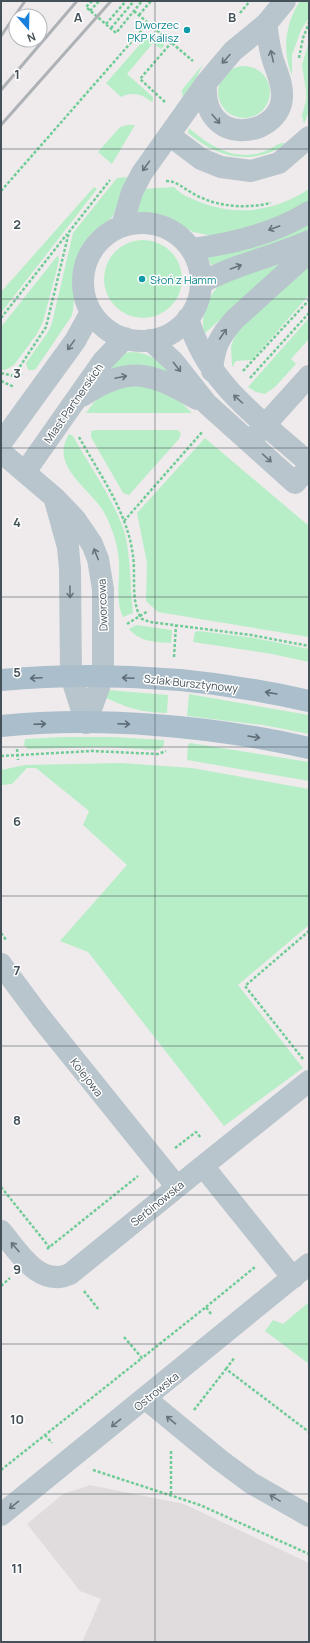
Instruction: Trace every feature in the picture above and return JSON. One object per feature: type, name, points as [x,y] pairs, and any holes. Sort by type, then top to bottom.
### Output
[{"type":"main road","name":"Szlak Bursztynowy","points":[[1,680],[71,676],[103,676],[173,680],[238,688],[309,701]]},
{"type":"main road","points":[[1,726],[86,723],[176,727],[244,736],[309,748]]},
{"type":"street","points":[[122,226],[135,186],[142,173],[183,118],[206,83],[233,50],[266,24],[285,1]]},
{"type":"street","points":[[206,83],[205,96],[209,110],[217,122],[227,128],[242,131],[257,128],[268,122],[278,111],[282,100],[282,85],[271,55],[266,24]]},
{"type":"street","points":[[169,135],[208,162],[221,167],[251,171],[279,163],[309,136]]},
{"type":"street","points":[[191,248],[223,243],[258,234],[282,225],[309,212]]},
{"type":"street","points":[[145,223],[168,228],[191,248],[196,259],[201,282],[197,301],[188,318],[177,329],[164,336],[150,340],[125,338],[100,324],[91,312],[84,296],[83,279],[86,262],[94,246],[107,234],[122,226],[145,223]]},
{"type":"street","points":[[201,282],[237,266],[290,250],[309,241]]},
{"type":"street","points":[[212,371],[213,356],[217,342],[225,331],[235,319],[309,252]]},
{"type":"street","points":[[1,443],[75,341],[91,312]]},
{"type":"street","points":[[188,318],[198,346],[212,371],[227,389],[309,463]]},
{"type":"street","name":"Miast Partnerskich","points":[[25,472],[103,361],[125,338]]},
{"type":"street","points":[[150,340],[173,361],[207,404],[295,483],[309,467]]},
{"type":"street","points":[[74,401],[112,379],[142,375],[170,384],[207,404]]},
{"type":"street","points":[[250,442],[309,376]]},
{"type":"street","name":"Dworcowa","points":[[1,452],[55,498],[84,531],[98,559],[103,589],[103,676],[86,723]]},
{"type":"street","points":[[55,498],[68,548],[70,569],[71,676],[86,723]]},
{"type":"street","name":"Kolejowa","points":[[1,964],[41,1018],[177,1187]]},
{"type":"street","name":"Serbinowska","points":[[1,1231],[40,1274],[50,1278],[61,1278],[70,1274],[204,1166],[307,1071]]},
{"type":"street","points":[[204,1166],[273,1253],[301,1271]]},
{"type":"street","name":"Ostrowska","points":[[1,1516],[301,1271]]},
{"type":"street","points":[[146,1399],[251,1483],[309,1516]]},
{"type":"path","points":[[92,1],[86,7],[116,33],[142,1]]},
{"type":"path","points":[[90,11],[99,1]]},
{"type":"path","points":[[106,24],[126,1]]},
{"type":"path","points":[[111,28],[134,1]]},
{"type":"path","points":[[139,15],[151,1]]},
{"type":"path","points":[[134,11],[195,62],[190,68]]},
{"type":"path","points":[[1,191],[148,23]]},
{"type":"path","points":[[172,43],[140,79],[183,118]]},
{"type":"path","points":[[1,318],[114,175]]},
{"type":"path","points":[[159,181],[173,181],[201,198],[222,204],[249,206],[273,202]]},
{"type":"path","points":[[1,372],[14,376],[46,327],[69,232]]},
{"type":"path","points":[[238,376],[253,362],[309,300]]},
{"type":"path","points":[[17,371],[26,378]]},
{"type":"path","points":[[1,381],[17,390]]},
{"type":"path","points":[[76,432],[120,510],[128,529],[134,566],[136,604],[140,616],[150,622],[251,635],[309,646]]},
{"type":"path","points":[[127,624],[148,611]]},
{"type":"path","points":[[175,641],[176,625]]},
{"type":"path","points":[[1,756],[92,751],[158,754],[168,748]]},
{"type":"path","points":[[307,1071],[245,986],[309,931]]},
{"type":"path","points":[[206,1307],[273,1253]]},
{"type":"path","points":[[1,1470],[142,1358]]},
{"type":"path","points":[[171,1496],[170,1441],[226,1369],[309,1432]]},
{"type":"path","points":[[92,1470],[200,1505],[309,1554]]},
{"type":"shaded area","points":[[90,1485],[184,1504],[309,1563],[309,1642],[82,1642],[101,1599],[80,1591],[27,1524],[63,1494]]},
{"type":"green space","points":[[300,1],[309,1],[309,18],[301,30],[292,55],[292,76],[287,57],[287,37],[291,19]]},
{"type":"green space","points":[[150,33],[155,33],[164,41],[164,46],[161,49],[153,43],[127,74],[153,97],[153,101],[152,102],[145,97],[134,94],[121,97],[106,83]]},
{"type":"green space","points":[[309,41],[309,111],[304,124],[302,115],[306,101],[306,91],[302,65]]},
{"type":"green space","points":[[203,64],[187,97],[183,100],[182,90]]},
{"type":"green space","points":[[244,66],[254,68],[262,74],[268,82],[270,92],[268,102],[262,110],[254,116],[244,118],[234,116],[226,110],[220,102],[218,92],[220,82],[226,74],[234,68]]},
{"type":"green space","points":[[135,125],[112,164],[98,152],[120,127]]},
{"type":"green space","points":[[189,128],[207,142],[226,152],[237,154],[248,155],[259,153],[280,143],[287,144],[274,151],[261,155],[248,157],[223,154],[211,149],[188,133]]},
{"type":"green space","points":[[128,177],[113,216],[88,241],[80,255],[76,272],[73,311],[71,317],[35,370],[28,370],[26,363],[48,332],[52,323],[73,233],[117,178]]},
{"type":"green space","points":[[94,187],[97,189],[1,313],[1,292]]},
{"type":"green space","points":[[174,187],[183,194],[200,202],[214,207],[228,209],[242,210],[270,207],[309,189],[309,204],[264,223],[212,236],[193,232],[164,216],[137,214],[142,189]]},
{"type":"green space","points":[[309,220],[309,233],[270,247],[211,265],[207,256]]},
{"type":"green space","points":[[143,240],[158,243],[171,251],[179,264],[182,279],[179,294],[171,307],[158,315],[143,318],[128,315],[115,307],[107,294],[104,279],[107,264],[115,251],[128,243]]},
{"type":"green space","points":[[58,255],[59,261],[43,322],[37,334],[14,365],[5,370],[1,370],[1,327]]},
{"type":"green space","points":[[309,263],[309,295],[252,360],[236,361],[232,367],[231,346],[237,331]]},
{"type":"green space","points":[[279,264],[280,267],[204,334],[203,320],[206,305],[213,293],[223,282]]},
{"type":"green space","points":[[309,318],[309,339],[291,359],[296,364],[275,387],[265,394],[256,392],[248,387]]},
{"type":"green space","points":[[132,352],[146,354],[157,360],[177,377],[156,368],[138,365],[120,367],[99,374],[125,353]]},
{"type":"green space","points":[[150,384],[181,402],[192,413],[86,413],[100,397],[113,388],[129,385]]},
{"type":"green space","points":[[178,430],[181,434],[179,439],[129,495],[123,493],[91,437],[91,431]]},
{"type":"green space","points":[[69,434],[73,436],[109,497],[125,534],[133,613],[123,617],[119,604],[119,562],[115,538],[100,506],[68,468],[64,457],[64,446]]},
{"type":"green space","points":[[205,438],[309,526],[309,637],[158,612],[146,601],[147,563],[137,513]]},
{"type":"green space","points":[[136,625],[172,630],[171,643],[138,637],[129,629]]},
{"type":"green space","points":[[199,631],[255,638],[309,649],[309,662],[272,654],[193,642],[195,632]]},
{"type":"green space","points":[[108,690],[168,695],[167,713],[142,711],[122,705],[106,698]]},
{"type":"green space","points":[[189,694],[309,715],[309,734],[263,725],[187,716]]},
{"type":"green space","points":[[112,737],[164,740],[164,745],[160,749],[155,750],[105,747],[28,749],[24,745],[25,739]]},
{"type":"green space","points":[[190,743],[309,762],[309,781],[187,760],[188,745]]},
{"type":"green space","points":[[121,763],[192,768],[309,789],[309,925],[238,985],[303,1068],[224,1126],[88,952],[60,941],[127,865],[83,825],[89,811],[36,768],[27,768],[12,784],[1,785],[1,770],[25,765]]},
{"type":"green space","points":[[309,1302],[309,1364],[265,1331],[273,1320],[283,1324]]},
{"type":"railway","points":[[1,36],[25,1]]},
{"type":"railway","points":[[1,90],[77,1]]},
{"type":"railway","points":[[1,125],[111,1]]},
{"type":"place","name":"Dworzec PKP Kalisz","points":[[187,30]]},
{"type":"place","name":"Słoń z Hamm","points":[[142,279]]}]
